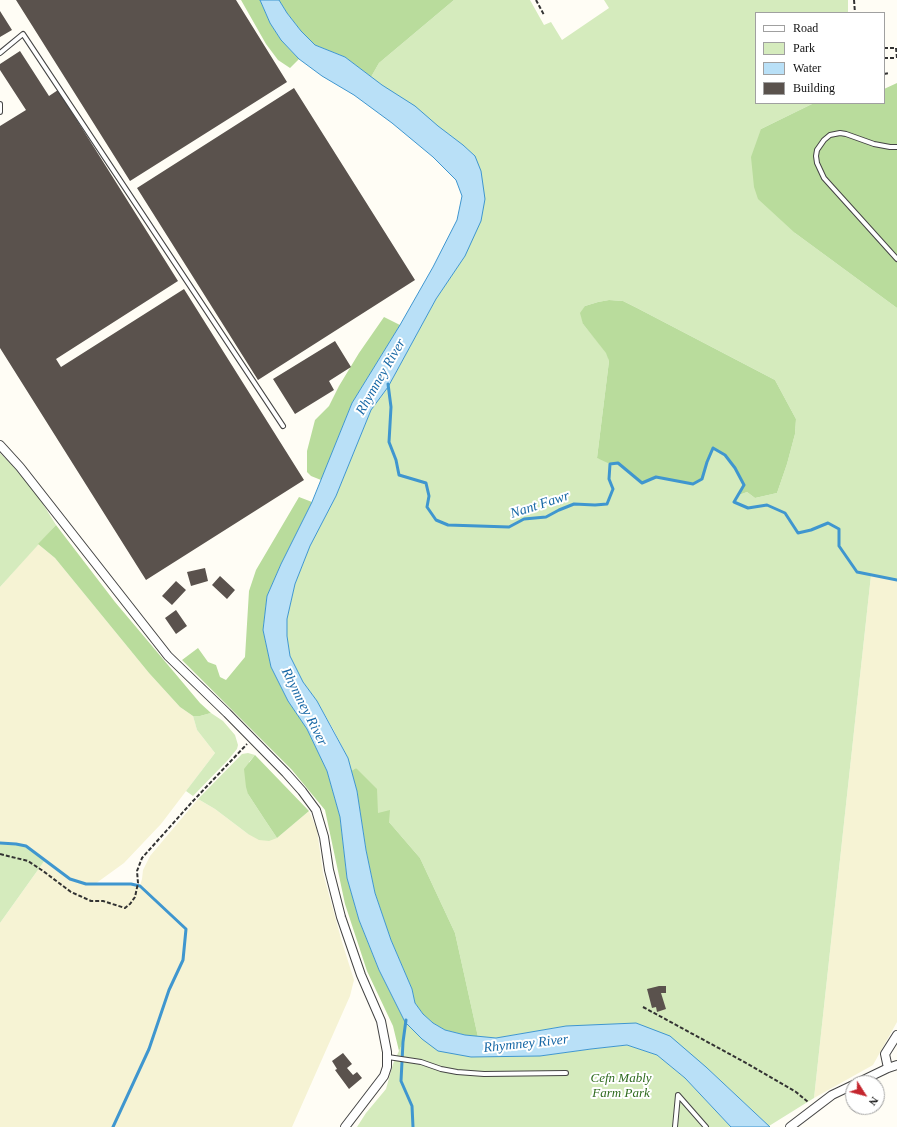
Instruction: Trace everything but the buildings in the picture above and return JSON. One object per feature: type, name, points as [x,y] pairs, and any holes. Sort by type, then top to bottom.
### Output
[{"type":"street","points":[[0,445],[20,467],[168,656],[302,791],[316,810],[324,837],[329,870],[341,917],[362,975],[381,1021],[388,1057],[384,1076],[345,1127]]},
{"type":"street","points":[[888,1068],[885,1054],[897,1035]]},
{"type":"street","points":[[874,1075],[888,1068],[897,1066]]},
{"type":"street","points":[[790,1127],[832,1095],[845,1089]]},
{"type":"lane","points":[[0,53],[22,34],[283,426]]},
{"type":"lane","points":[[0,104],[0,112]]},
{"type":"lane","points":[[897,146],[890,147],[874,144],[840,133],[830,136],[824,140],[817,150],[816,156],[817,163],[824,178],[897,259]]},
{"type":"lane","points":[[388,1057],[421,1062],[441,1069],[457,1072],[484,1074],[566,1072]]},
{"type":"lane","points":[[675,1127],[678,1095],[706,1127]]},
{"type":"path","points":[[536,0],[544,15]]},
{"type":"path","points":[[854,0],[855,12]]},
{"type":"path","points":[[885,48],[896,48],[897,58],[885,58]]},
{"type":"path","points":[[0,854],[28,861],[71,892],[91,901],[104,901],[125,908],[135,897],[138,883],[137,871],[142,858],[193,801],[252,739]]},
{"type":"path","points":[[643,1007],[796,1092],[814,1109]]},
{"type":"shaded area","points":[[38,544],[55,558],[149,673],[180,707],[193,716],[197,730],[215,753],[161,824],[124,863],[95,884],[131,884],[140,886],[143,870],[150,856],[198,799],[215,809],[248,834],[277,838],[309,811],[317,830],[323,873],[354,980],[350,996],[292,1127],[0,1127],[0,923],[45,860],[16,844],[0,843],[0,587]]},
{"type":"shaded area","points":[[871,575],[897,580],[897,1022],[873,1065],[855,1075],[845,1075],[845,1081],[814,1098]]},
{"type":"green space","points":[[241,0],[260,0],[270,23],[281,40],[299,59],[290,68],[278,60],[266,44]]},
{"type":"green space","points":[[279,0],[454,0],[379,63],[371,77],[345,57],[315,45],[301,31]]},
{"type":"green space","points":[[454,0],[530,0],[544,25],[551,22],[562,40],[609,8],[604,0],[848,0],[848,12],[755,12],[755,104],[812,104],[761,129],[795,233],[897,308],[897,580],[871,575],[814,1098],[769,1126],[706,1067],[566,1026],[496,1038],[478,1037],[455,933],[420,858],[389,822],[378,813],[356,768],[351,771],[348,758],[333,729],[317,701],[303,682],[290,656],[287,636],[287,619],[295,584],[310,546],[336,496],[371,410],[388,387],[436,299],[465,256],[475,156],[463,145],[371,77],[379,63]],"holes":[[[609,300],[623,301],[775,380],[796,419],[795,434],[777,493],[755,498],[747,492],[739,495],[744,485],[735,468],[725,455],[713,448],[702,479],[693,484],[656,477],[642,483],[618,463],[597,458],[609,361],[607,353],[583,324],[585,306]]]},
{"type":"green space","points":[[897,83],[897,308],[795,233],[758,199],[754,187],[751,157],[761,129],[812,104],[885,104],[885,89]]},
{"type":"green space","points":[[609,300],[623,301],[775,380],[796,419],[795,434],[777,493],[755,498],[747,492],[739,495],[744,485],[735,468],[725,455],[713,448],[702,479],[693,484],[656,478],[642,483],[618,463],[610,464],[597,458],[609,361],[606,353],[583,324],[580,313],[585,306]]},
{"type":"green space","points":[[384,317],[400,325],[352,403],[321,480],[311,476],[307,472],[307,451],[315,420],[329,406],[359,353]]},
{"type":"green space","points":[[0,453],[38,496],[56,525],[0,587]]},
{"type":"green space","points":[[299,497],[312,502],[267,596],[263,630],[271,667],[288,701],[307,729],[327,771],[340,817],[347,878],[359,920],[379,970],[405,1022],[403,1042],[399,1051],[393,1026],[367,971],[345,904],[325,810],[292,770],[182,660],[198,648],[208,662],[216,665],[220,677],[226,680],[245,657],[249,591],[256,570]]},
{"type":"green space","points":[[56,525],[115,602],[200,703],[211,713],[193,716],[180,707],[149,673],[55,558],[38,544]]},
{"type":"green space","points":[[211,713],[223,721],[235,735],[238,745],[237,749],[228,760],[193,796],[186,791],[215,753],[197,730],[193,716]]},
{"type":"green space","points":[[248,753],[255,755],[249,762],[248,794],[277,838],[269,841],[259,840],[248,834],[215,809],[198,799],[242,754]]},
{"type":"green space","points":[[255,755],[309,811],[277,838],[248,794],[246,787],[244,769]]},
{"type":"green space","points":[[356,768],[377,789],[378,813],[390,810],[389,822],[420,858],[455,933],[478,1037],[445,1030],[433,1023],[423,1014],[415,1003],[412,989],[391,940],[375,893],[366,850],[357,791],[351,771]]},
{"type":"green space","points":[[0,843],[26,846],[45,860],[0,923]]},
{"type":"green space","name":"Cefn Mably Farm Park","points":[[405,1022],[422,1039],[471,1057],[540,1056],[627,1045],[657,1055],[685,1078],[731,1127],[357,1127],[366,1113],[386,1089],[393,1064],[403,1042]]},
{"type":"water","name":"Rhymney River","points":[[260,0],[279,0],[301,31],[315,45],[345,57],[382,85],[415,106],[475,156],[481,171],[485,199],[481,221],[465,256],[436,299],[388,387],[371,410],[336,496],[310,546],[295,584],[287,619],[287,636],[290,656],[303,682],[317,701],[348,758],[357,791],[366,850],[375,893],[391,940],[412,989],[415,1003],[423,1014],[433,1023],[445,1030],[465,1035],[496,1038],[566,1026],[636,1023],[670,1036],[706,1067],[770,1127],[731,1127],[685,1078],[657,1055],[627,1045],[540,1056],[471,1057],[438,1051],[422,1039],[405,1022],[379,970],[359,920],[347,878],[340,817],[327,771],[307,729],[288,701],[271,667],[263,630],[267,596],[312,502],[352,403],[400,325],[433,267],[457,220],[462,196],[456,180],[433,157],[392,123],[354,95],[322,76],[299,59],[281,40],[270,23]]},
{"type":"waterway","name":"Nant Fawr","points":[[388,384],[391,407],[389,442],[396,460],[399,475],[426,483],[429,496],[427,507],[436,520],[448,525],[509,527],[524,519],[546,517],[574,504],[607,504],[613,489],[609,479],[610,464],[618,463],[642,483],[656,477],[693,484],[702,479],[713,448],[725,455],[735,468],[744,485],[734,502],[748,508],[767,505],[785,513],[798,533],[811,530],[828,523],[839,529],[839,546],[857,572],[897,580]]},
{"type":"waterway","points":[[0,843],[26,846],[70,879],[86,884],[131,884],[140,886],[186,929],[183,960],[169,990],[149,1049],[113,1127]]},
{"type":"waterway","points":[[406,1020],[401,1081],[412,1106],[413,1127]]}]
